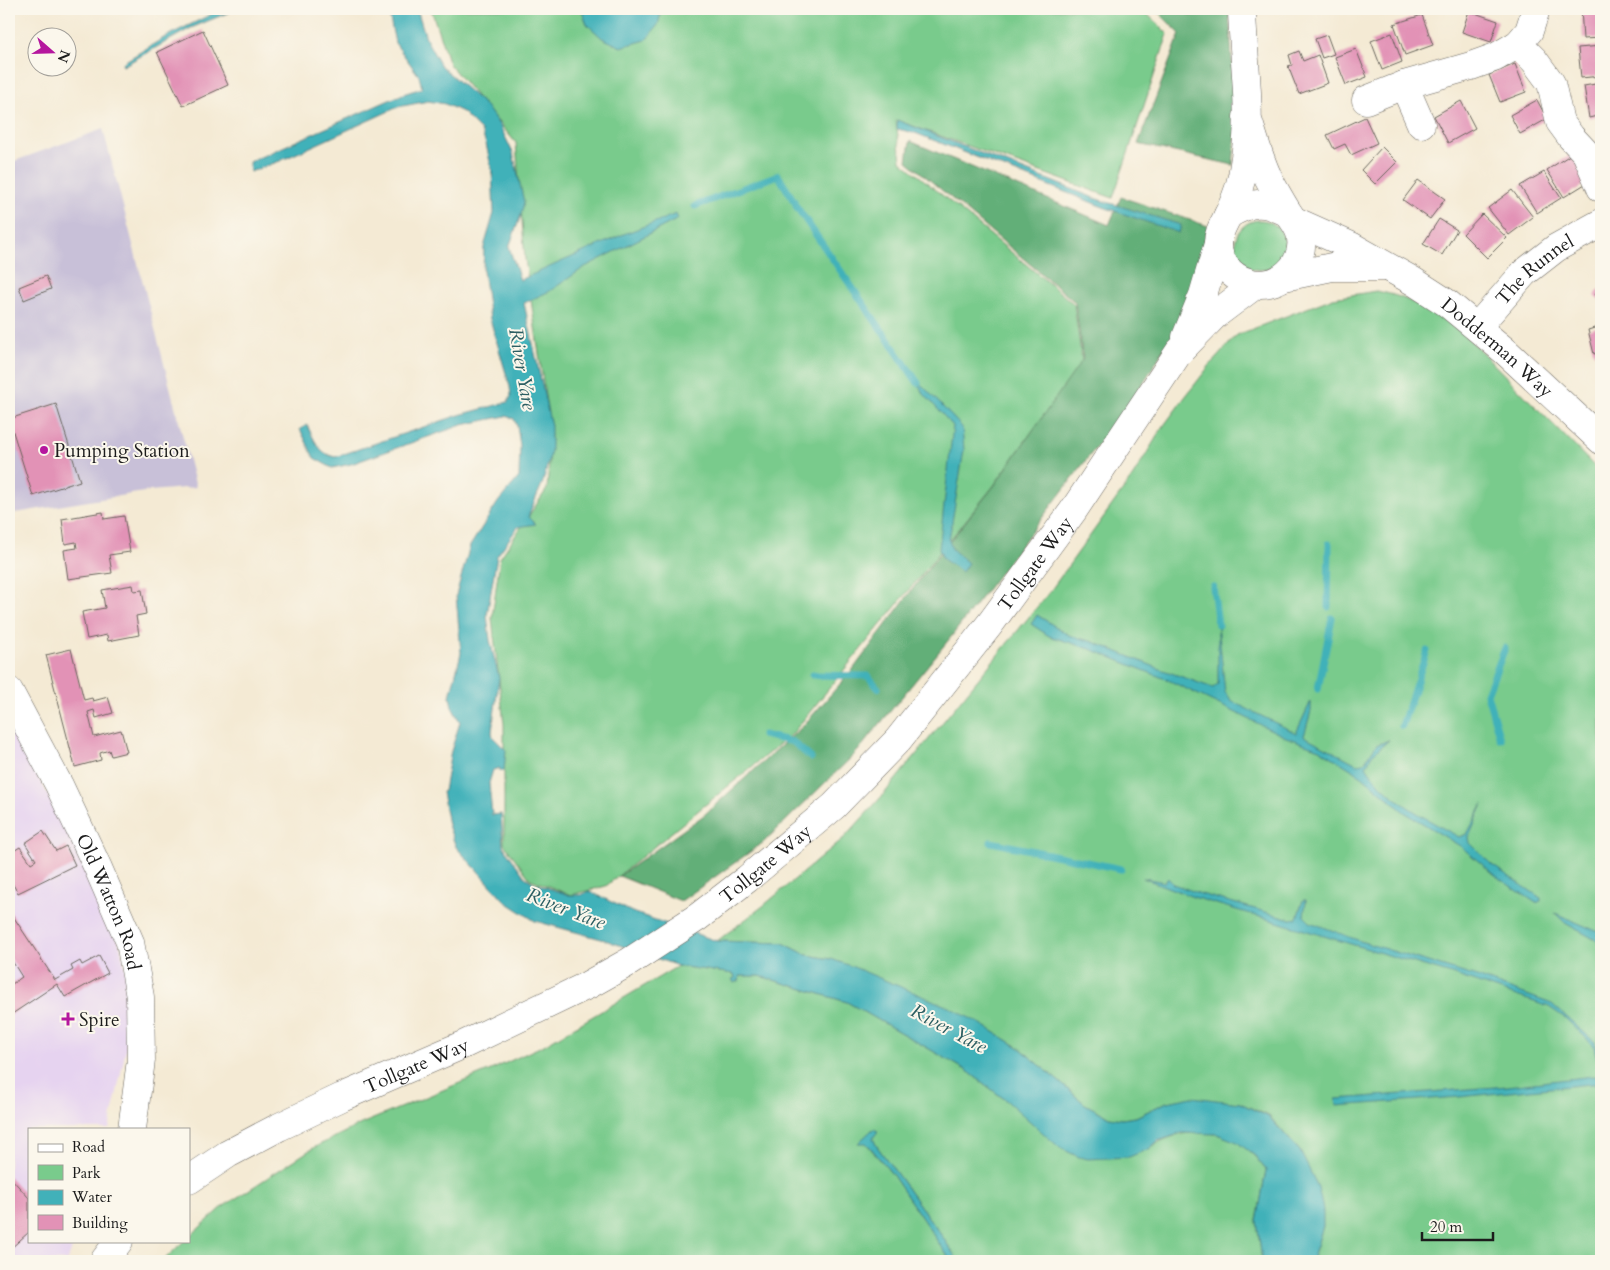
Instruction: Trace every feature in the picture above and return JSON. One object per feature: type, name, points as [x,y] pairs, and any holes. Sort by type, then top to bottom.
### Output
[{"type":"street","points":[[1242,9],[1247,117],[1245,163],[1239,190],[1220,229],[1218,244],[1221,258],[1229,271],[1240,280],[1255,285],[1271,284],[1284,277],[1297,261],[1301,248],[1300,234],[1292,217],[1268,179],[1247,117]]},
{"type":"street","points":[[1366,100],[1404,85],[1496,57],[1518,44],[1530,31],[1536,9]]},
{"type":"street","points":[[1518,44],[1534,60],[1551,83],[1560,122],[1571,137],[1586,152],[1601,188]]},
{"type":"street","points":[[1404,85],[1421,124]]},
{"type":"street","points":[[1228,215],[1244,206],[1256,203],[1273,205],[1292,217]]},
{"type":"street","name":"Dodderman Way","points":[[1292,217],[1351,246],[1385,267],[1413,281],[1447,303],[1562,402],[1601,440]]},
{"type":"street","name":"The Runnel","points":[[1476,326],[1524,273],[1556,248],[1601,223]]},
{"type":"street","name":"Tollgate Way","points":[[1179,352],[1203,295],[1218,244]]},
{"type":"street","name":"Dodderman Way","points":[[1284,277],[1332,267],[1385,267]]},
{"type":"street","name":"Tollgate Way","points":[[190,1179],[228,1154],[279,1127],[465,1044],[588,985],[630,962],[698,917],[747,879],[834,806],[898,740],[990,624],[1073,511],[1179,352],[1215,315],[1255,285]]},
{"type":"street","name":"Old Watton Road","points":[[9,690],[59,786],[98,868],[130,942],[140,997],[141,1060],[132,1128]]},
{"type":"street","points":[[104,1261],[118,1242]]},
{"type":"shaded area","points":[[103,129],[196,487],[150,491],[9,514],[9,163]]},
{"type":"shaded area","name":"Spire","points":[[9,725],[71,836],[117,932],[130,989],[126,1049],[109,1128],[28,1128],[28,1242],[75,1242],[67,1261],[9,1261]]},
{"type":"green space","points":[[431,9],[1142,9],[1168,34],[1113,198],[896,120],[901,161],[1074,304],[1082,361],[992,488],[792,734],[606,886],[571,895],[530,879],[504,844],[504,724],[492,618],[500,558],[547,489],[551,436],[525,259],[516,143],[449,64]]},
{"type":"green space","points":[[1155,9],[1182,9],[1190,16],[1206,11],[1206,9],[1229,9],[1236,131],[1233,165],[1138,144],[1180,34]]},
{"type":"green space","points":[[910,141],[1109,225],[1121,197],[1208,226],[1196,284],[1180,324],[1133,399],[951,637],[857,752],[764,842],[681,901],[619,876],[704,815],[803,726],[854,668],[923,575],[994,486],[1083,359],[1075,302],[907,161]]},
{"type":"green space","points":[[1260,220],[1274,224],[1281,231],[1285,245],[1281,259],[1274,266],[1260,270],[1246,266],[1239,259],[1235,245],[1239,231],[1246,224]]},
{"type":"green space","points":[[1376,291],[1412,302],[1443,319],[1463,333],[1601,473],[1601,1261],[1312,1261],[1323,1226],[1300,1151],[1269,1116],[1240,1103],[1167,1102],[1136,1117],[1122,1119],[1109,1117],[1085,1104],[1020,1048],[981,1024],[831,959],[807,955],[783,943],[717,941],[763,906],[845,837],[883,795],[1051,590],[1133,476],[1162,428],[1210,365],[1237,335],[1333,298]]},
{"type":"green space","points":[[678,966],[735,974],[734,983],[740,976],[760,976],[847,1002],[966,1070],[1007,1101],[1149,1149],[1169,1138],[1180,1134],[1192,1133],[1216,1134],[1238,1142],[1250,1151],[1266,1170],[1257,1221],[1262,1261],[958,1261],[876,1145],[873,1138],[866,1143],[892,1174],[951,1261],[163,1261],[183,1242],[190,1242],[190,1236],[224,1206],[313,1148],[361,1124],[491,1070],[544,1045]]},
{"type":"water","points":[[222,9],[237,9],[191,28],[123,66],[122,63],[167,36]]},
{"type":"water","name":"River Yare","points":[[388,9],[417,9],[427,41],[441,66],[486,106],[500,126],[513,153],[524,202],[509,247],[520,280],[624,234],[676,214],[678,219],[585,267],[550,291],[524,303],[551,426],[551,451],[543,482],[529,514],[529,517],[536,524],[518,527],[497,556],[487,615],[490,640],[499,678],[492,732],[493,737],[506,750],[504,771],[500,771],[500,768],[493,770],[489,783],[492,815],[501,814],[503,846],[525,877],[534,883],[569,895],[581,895],[589,891],[632,912],[717,941],[783,943],[807,955],[831,959],[851,966],[951,1008],[981,1024],[1020,1048],[1085,1104],[1109,1117],[1122,1119],[1136,1117],[1167,1102],[1192,1097],[1240,1103],[1269,1117],[1300,1151],[1318,1187],[1323,1210],[1323,1226],[1312,1261],[1262,1261],[1257,1221],[1266,1170],[1255,1156],[1237,1142],[1217,1134],[1182,1133],[1158,1141],[1149,1149],[1129,1157],[1088,1159],[1079,1157],[1060,1148],[1007,1101],[966,1070],[847,1002],[760,976],[740,976],[739,981],[734,983],[732,979],[735,978],[734,974],[678,966],[605,940],[535,921],[506,902],[456,847],[448,825],[442,792],[444,791],[451,751],[460,722],[452,707],[450,696],[461,653],[456,595],[470,546],[498,502],[519,477],[520,446],[517,426],[514,419],[506,416],[462,425],[351,464],[332,468],[314,458],[300,429],[307,425],[321,449],[335,457],[459,415],[508,402],[511,396],[510,387],[490,319],[483,271],[484,247],[494,213],[492,171],[486,144],[481,131],[462,112],[445,104],[428,101],[398,107],[280,161],[250,172],[249,162],[403,94],[422,88],[419,76],[395,43]]},
{"type":"water","points":[[581,9],[662,9],[658,25],[646,40],[621,47],[602,38],[587,24]]},
{"type":"water","points":[[897,120],[1097,199],[1181,225],[1179,233],[1103,207],[915,133],[897,129]]},
{"type":"water","points":[[918,383],[962,427],[964,450],[949,540],[952,549],[968,563],[962,572],[943,559],[939,549],[953,426],[922,392]]},
{"type":"water","points":[[1037,615],[1069,635],[1093,642],[1213,688],[1218,684],[1218,625],[1225,692],[1231,701],[1296,733],[1311,701],[1311,711],[1304,736],[1357,764],[1364,763],[1376,745],[1389,740],[1372,755],[1366,766],[1374,778],[1395,798],[1459,837],[1467,834],[1483,804],[1469,837],[1470,843],[1492,865],[1541,898],[1541,901],[1536,903],[1500,879],[1460,846],[1404,812],[1362,776],[1319,749],[1286,737],[1168,680],[1090,649],[1049,636],[1031,624]]},
{"type":"water","points":[[1143,878],[1165,882],[1168,878],[1173,884],[1201,894],[1291,919],[1297,918],[1303,900],[1306,900],[1304,916],[1310,922],[1363,942],[1480,978],[1552,1004],[1595,1042],[1600,1059],[1597,1059],[1594,1047],[1586,1038],[1565,1018],[1549,1007],[1448,973],[1193,897]]},
{"type":"water","points":[[1555,913],[1601,933],[1601,943],[1565,923]]},
{"type":"water","points":[[1593,1076],[1601,1078],[1601,1083],[1459,1097],[1337,1106],[1336,1099],[1508,1086]]},
{"type":"water","points":[[873,1129],[878,1131],[873,1138],[876,1145],[958,1261],[951,1261],[892,1174],[870,1147],[866,1143],[858,1143]]},
{"type":"building","points":[[1581,9],[1601,9],[1601,38],[1583,39]]},
{"type":"building","points":[[1469,11],[1498,21],[1491,42],[1462,32]]},
{"type":"building","points":[[1422,15],[1433,45],[1405,55],[1394,24]]},
{"type":"building","points":[[203,30],[228,85],[183,106],[157,52]]},
{"type":"building","points":[[1392,33],[1402,62],[1382,70],[1371,41]]},
{"type":"building","points":[[1327,35],[1334,54],[1322,58],[1315,39]]},
{"type":"building","points":[[1601,46],[1601,76],[1581,78],[1578,48]]},
{"type":"building","points":[[1356,49],[1367,77],[1346,85],[1335,57]]},
{"type":"building","points":[[1299,51],[1303,61],[1318,55],[1328,83],[1299,94],[1288,66],[1292,65],[1289,55]]},
{"type":"building","points":[[1515,64],[1526,92],[1500,102],[1489,75]]},
{"type":"building","points":[[1601,83],[1601,115],[1589,118],[1584,86]]},
{"type":"building","points":[[1537,100],[1547,119],[1520,134],[1510,115]]},
{"type":"building","points":[[1461,101],[1475,128],[1448,143],[1434,116]]},
{"type":"building","points":[[1365,117],[1377,143],[1351,155],[1345,144],[1334,149],[1327,135]]},
{"type":"building","points":[[1382,147],[1397,162],[1375,184],[1361,170]]},
{"type":"building","points":[[1573,153],[1590,181],[1564,197],[1547,170]]},
{"type":"building","points":[[1544,172],[1561,198],[1537,213],[1520,186]]},
{"type":"building","points":[[1418,180],[1445,199],[1430,219],[1403,200]]},
{"type":"building","points":[[1512,190],[1533,217],[1509,235],[1488,208]]},
{"type":"building","points":[[1482,214],[1507,238],[1487,258],[1463,234]]},
{"type":"building","points":[[1439,219],[1457,230],[1442,255],[1423,244]]},
{"type":"building","points":[[46,276],[51,289],[24,300],[19,287]]},
{"type":"building","points":[[1601,288],[1601,302],[1594,296]]},
{"type":"building","points":[[1601,326],[1601,352],[1594,354],[1588,330]]},
{"type":"building","name":"Pumping Station","points":[[56,404],[80,481],[33,496],[9,419]]},
{"type":"building","points":[[103,512],[104,519],[124,516],[130,552],[109,555],[112,573],[68,579],[64,550],[77,548],[76,542],[65,544],[62,519]]},
{"type":"building","points":[[133,585],[134,591],[142,590],[146,614],[136,616],[139,635],[108,641],[107,635],[87,639],[82,612],[105,608],[102,590]]},
{"type":"building","points":[[71,649],[84,700],[92,698],[93,701],[108,697],[113,713],[96,718],[94,710],[88,712],[94,737],[121,730],[127,752],[111,756],[109,750],[100,753],[101,760],[75,767],[46,655]]},
{"type":"building","points":[[43,831],[56,851],[66,846],[75,865],[18,893],[9,878],[11,873],[9,869],[9,854],[20,847],[31,863],[36,860],[25,843]]},
{"type":"building","points":[[9,910],[55,980],[73,970],[71,966],[80,961],[82,965],[99,956],[108,973],[65,997],[57,984],[9,1016],[9,986],[22,977],[9,956]]},
{"type":"building","points":[[9,1176],[28,1197],[28,1233],[9,1250]]},
{"type":"waterway","points":[[695,206],[778,175],[794,201]]},
{"type":"waterway","points":[[796,206],[918,383]]},
{"type":"waterway","points":[[1328,607],[1329,544]]},
{"type":"waterway","points":[[1213,587],[1218,625]]},
{"type":"waterway","points":[[1318,689],[1332,618]]},
{"type":"waterway","points":[[1500,739],[1487,694],[1505,648]]},
{"type":"waterway","points":[[1402,726],[1427,651]]},
{"type":"waterway","points":[[813,675],[868,676],[878,688]]},
{"type":"waterway","points":[[763,735],[793,742],[811,758]]},
{"type":"waterway","points":[[991,842],[1121,869]]},
{"type":"place","name":"Pumping Station","points":[[44,450]]},
{"type":"place","name":"Spire","points":[[68,1019]]}]
